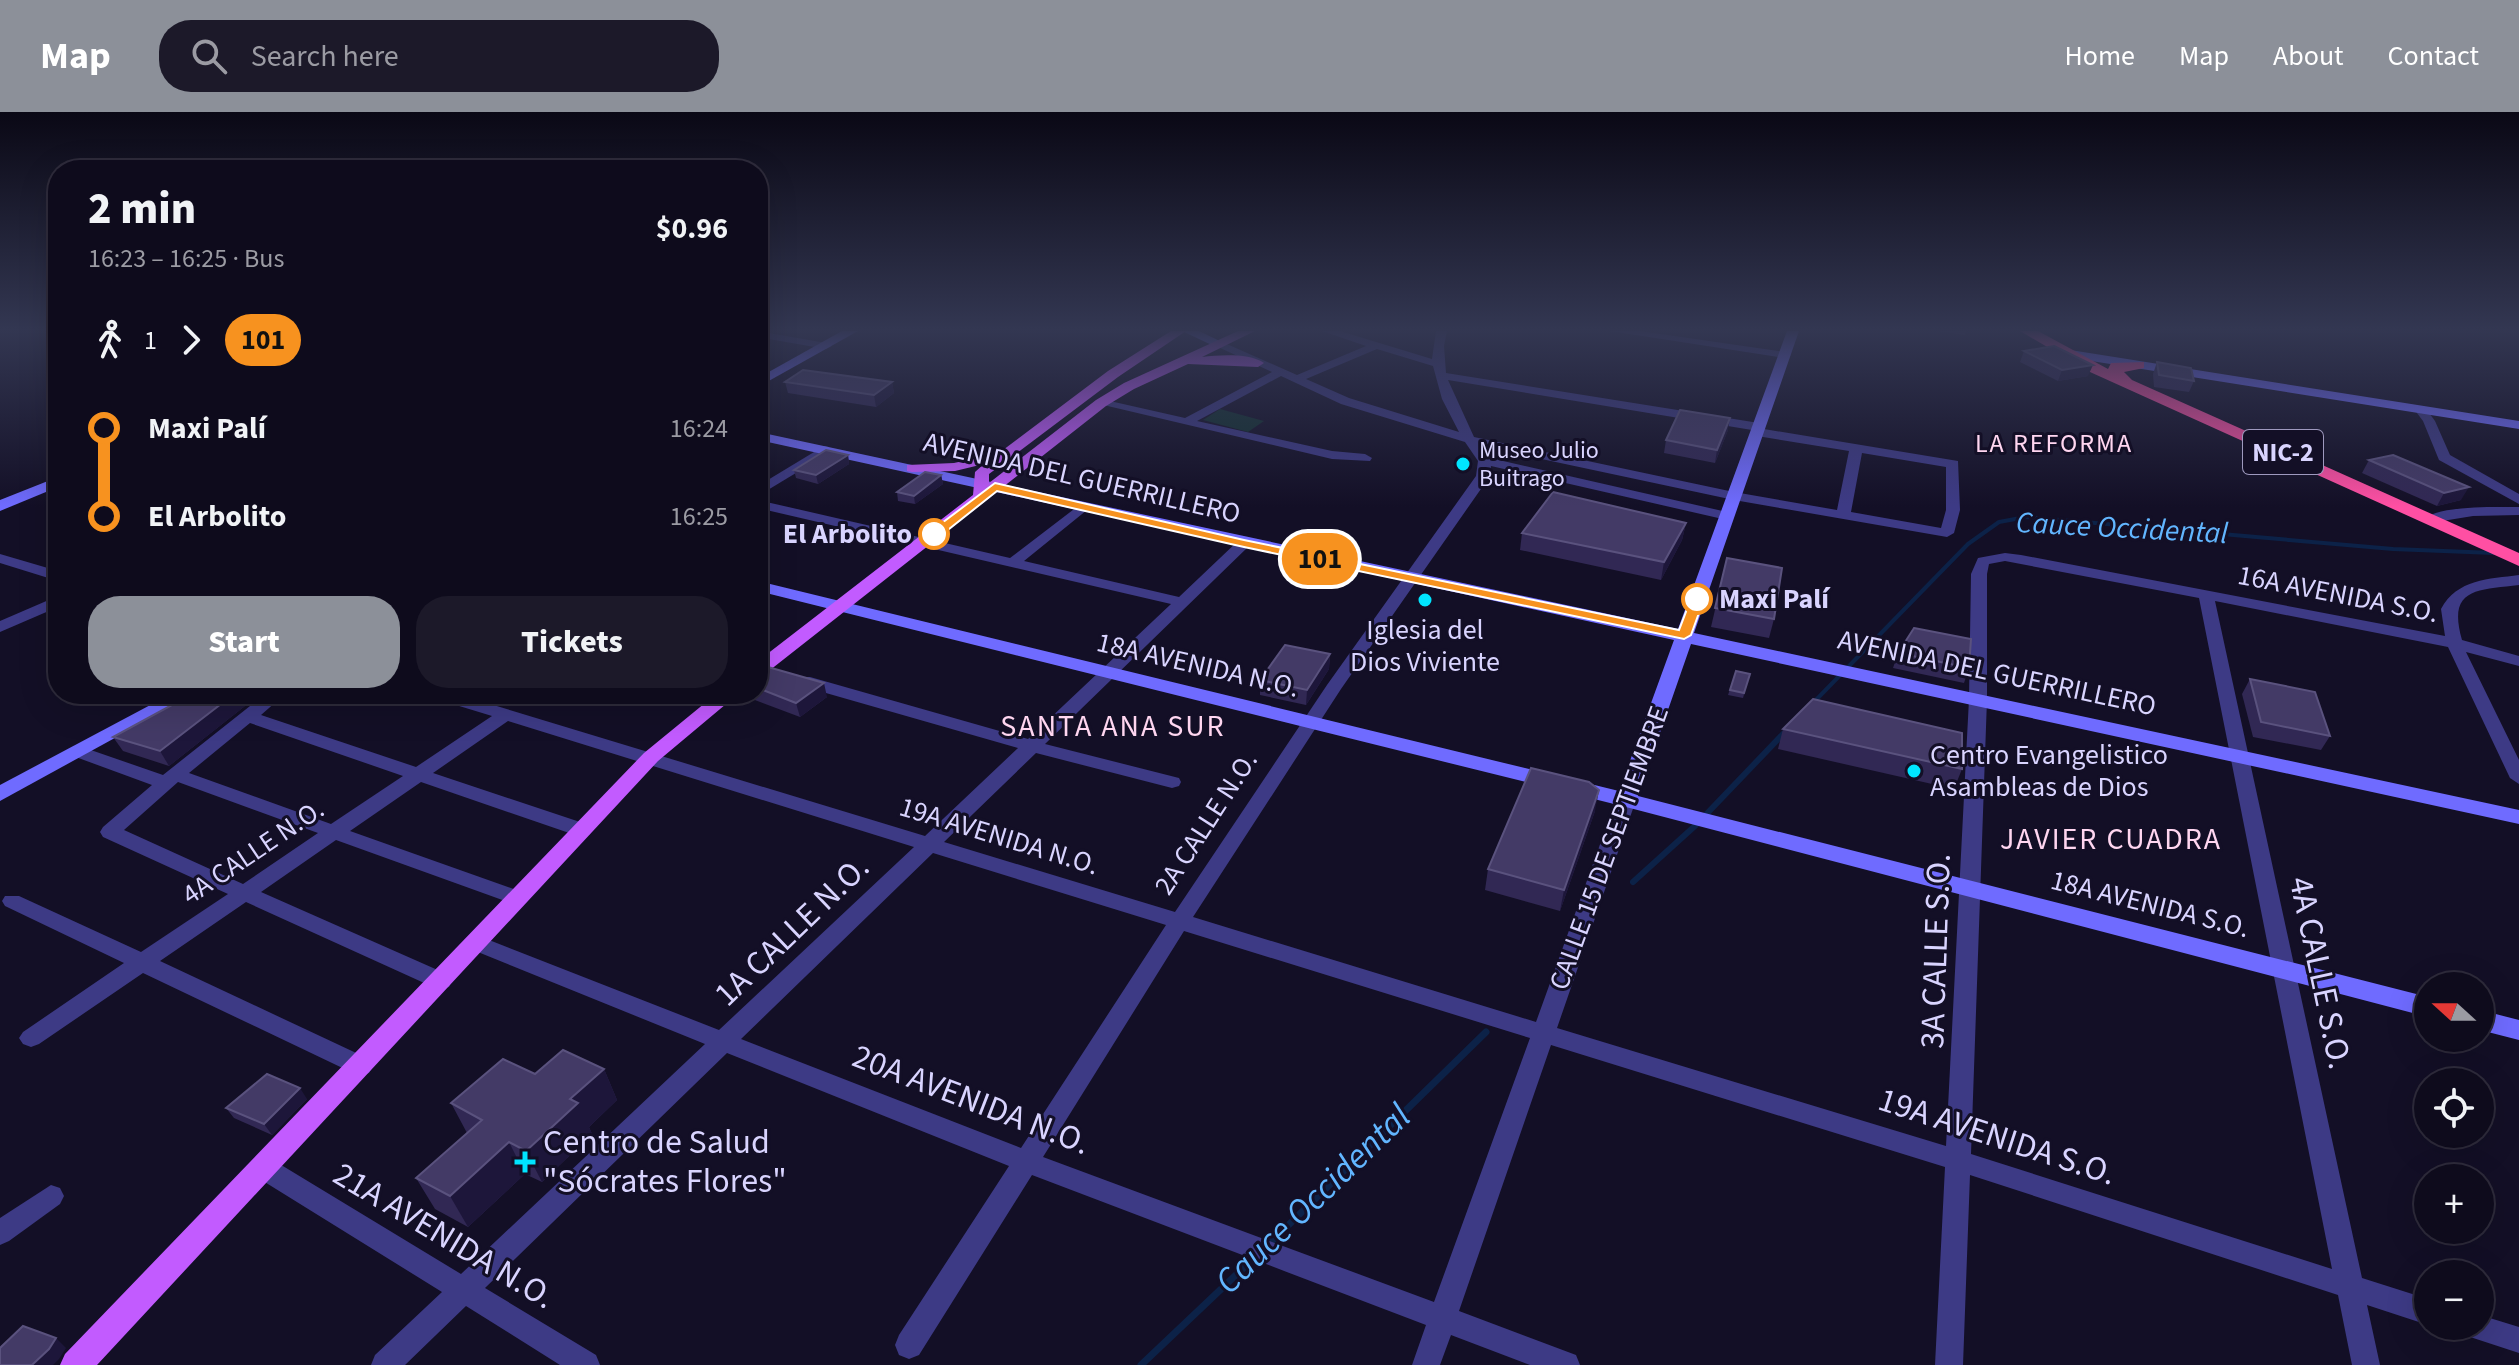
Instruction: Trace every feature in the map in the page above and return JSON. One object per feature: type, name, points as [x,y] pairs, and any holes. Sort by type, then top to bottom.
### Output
[{"type":"highway","name":"NIC-2","points":[[2141,389],[2512,557]]},
{"type":"main road","points":[[985,490],[982,472],[1092,389]]},
{"type":"main road","points":[[771,672],[840,606],[924,543],[985,490],[1101,403],[1127,389]]},
{"type":"main road","points":[[912,468],[955,467],[1013,448]]},
{"type":"main road","points":[[76,1365],[651,757],[716,704]]},
{"type":"street","points":[[1187,422],[1246,389]]},
{"type":"street","points":[[1319,389],[1403,421],[1467,439],[1734,496],[1947,533],[1953,510],[1953,464],[1543,389]]},
{"type":"street","points":[[1447,389],[1467,439],[1485,461],[1727,516]]},
{"type":"street","name":"CALLE 15 DE SEPTIEMBRE","points":[[1426,1365],[1773,389]]},
{"type":"street","points":[[2295,389],[2519,425]]},
{"type":"street","points":[[1101,403],[1332,455],[1365,458]]},
{"type":"street","points":[[2420,409],[2429,421],[2444,457],[2519,500]]},
{"type":"street","name":"AVENIDA DEL GUERRILLERO","points":[[768,438],[912,468],[985,490],[1082,507],[1684,635],[2519,817]]},
{"type":"street","points":[[1843,515],[1856,448]]},
{"type":"street","points":[[768,486],[824,450]]},
{"type":"street","name":"2A CALLE N.O.","points":[[909,1345],[1311,721],[1408,578],[1483,476],[1485,461]]},
{"type":"street","points":[[0,506],[48,486]]},
{"type":"street","points":[[768,506],[1182,602]]},
{"type":"street","points":[[1013,563],[1082,507]]},
{"type":"street","points":[[2430,519],[2473,512],[2519,511]]},
{"type":"street","name":"1A CALLE N.O.","points":[[385,1365],[1244,543]]},
{"type":"street","name":"16A AVENIDA S.O.","points":[[2005,557],[2453,643],[2519,661]]},
{"type":"street","name":"3A CALLE S.O.","points":[[1949,1365],[1978,699],[1980,566],[1983,561],[2005,557]]},
{"type":"street","points":[[0,558],[48,573]]},
{"type":"street","points":[[2519,580],[2482,585],[2455,600],[2448,614],[2453,643],[2519,778]]},
{"type":"street","name":"18A AVENIDA N.O.","points":[[768,588],[1626,800]]},
{"type":"street","name":"4A CALLE S.O.","points":[[2206,595],[2366,1365]]},
{"type":"street","points":[[0,627],[48,605]]},
{"type":"street","points":[[771,672],[1172,782]]},
{"type":"street","points":[[0,794],[167,704]]},
{"type":"street","points":[[262,704],[110,832],[441,981]]},
{"type":"street","name":"19A AVENIDA N.O.","points":[[473,704],[1543,1034]]},
{"type":"street","name":"4A CALLE N.O.","points":[[31,1038],[507,714]]},
{"type":"street","points":[[246,716],[582,830]]},
{"type":"street","points":[[79,752],[332,832],[518,898]]},
{"type":"street","name":"18A AVENIDA S.O.","points":[[1626,800],[2414,1003]]},
{"type":"street","points":[[12,901],[361,1066]]},
{"type":"street","name":"20A AVENIDA N.O.","points":[[476,943],[1027,1162],[1566,1365]]},
{"type":"street","points":[[2494,1024],[2519,1030]]},
{"type":"street","name":"19A AVENIDA S.O.","points":[[1543,1034],[1960,1161],[2414,1308]]},
{"type":"street","name":"21A AVENIDA N.O.","points":[[264,1168],[586,1365]]},
{"type":"street","points":[[0,1233],[51,1196]]},
{"type":"street","points":[[2494,1332],[2519,1340]]},
{"type":"green space","points":[[1220,409],[1264,421],[1248,432],[1203,420]]},
{"type":"building","points":[[836,389],[882,389],[874,395]]},
{"type":"building","points":[[1680,410],[1730,418],[1717,450],[1666,440]]},
{"type":"building","points":[[826,450],[848,455],[816,475],[794,470]]},
{"type":"building","points":[[2393,455],[2469,487],[2444,493],[2369,460]]},
{"type":"building","points":[[925,472],[941,475],[914,496],[897,492]]},
{"type":"building","points":[[1553,492],[1686,523],[1664,562],[1522,533]]},
{"type":"building","points":[[1727,558],[1782,568],[1774,619],[1715,608]]},
{"type":"building","points":[[1914,628],[1971,639],[1969,668],[1898,653]]},
{"type":"building","points":[[1285,645],[1330,654],[1307,690],[1260,680]]},
{"type":"building","points":[[768,667],[824,683],[796,703],[768,692]]},
{"type":"building","points":[[1736,671],[1750,674],[1744,693],[1730,690]]},
{"type":"building","points":[[2250,679],[2315,692],[2330,736],[2261,722]]},
{"type":"building","points":[[1813,699],[1962,733],[1962,769],[1783,729]]},
{"type":"building","points":[[174,704],[221,704],[160,751],[113,737]]},
{"type":"building","points":[[1531,768],[1589,782],[1599,790],[1564,890],[1488,869]]},
{"type":"building","points":[[563,1050],[604,1069],[570,1099],[578,1103],[526,1151],[509,1142],[450,1196],[416,1178],[482,1120],[451,1103],[503,1059],[535,1074]]},
{"type":"building","points":[[267,1074],[300,1088],[264,1124],[226,1108]]},
{"type":"building","points":[[23,1326],[56,1338],[32,1365],[0,1365],[0,1348]]},
{"type":"waterway","name":"Cauce Occidental","points":[[1812,704],[1968,544],[1999,522],[2026,517],[2393,549],[2494,553]]},
{"type":"waterway","name":"Cauce Occidental","points":[[1633,882],[1696,825],[1783,734]]},
{"type":"waterway","name":"Cauce Occidental","points":[[1269,1244],[1486,1032]]},
{"type":"waterway","name":"Cauce Occidental","points":[[1141,1365],[1256,1256]]},
{"type":"bus line","name":"101","points":[[934,534],[995,487],[1244,543],[1684,635],[1697,599]]},
{"type":"place","name":"Museo Julio Buitrago","points":[[1463,464]]},
{"type":"place","name":"El Arbolito","points":[[934,534]]},
{"type":"place","name":"Maxi Palí","points":[[1697,599]]},
{"type":"place","name":"Iglesia del Dios Viviente","points":[[1425,600]]},
{"type":"place","name":"Centro Evangelistico Asambleas de Dios","points":[[1914,771]]},
{"type":"place","name":"Centro de Salud \"Sócrates Flores\"","points":[[525,1162]]},
{"type":"district","name":"LA REFORMA","points":[[2054,443]]},
{"type":"district","name":"SANTA ANA SUR","points":[[1113,726]]},
{"type":"district","name":"JAVIER CUADRA","points":[[2111,839]]}]
